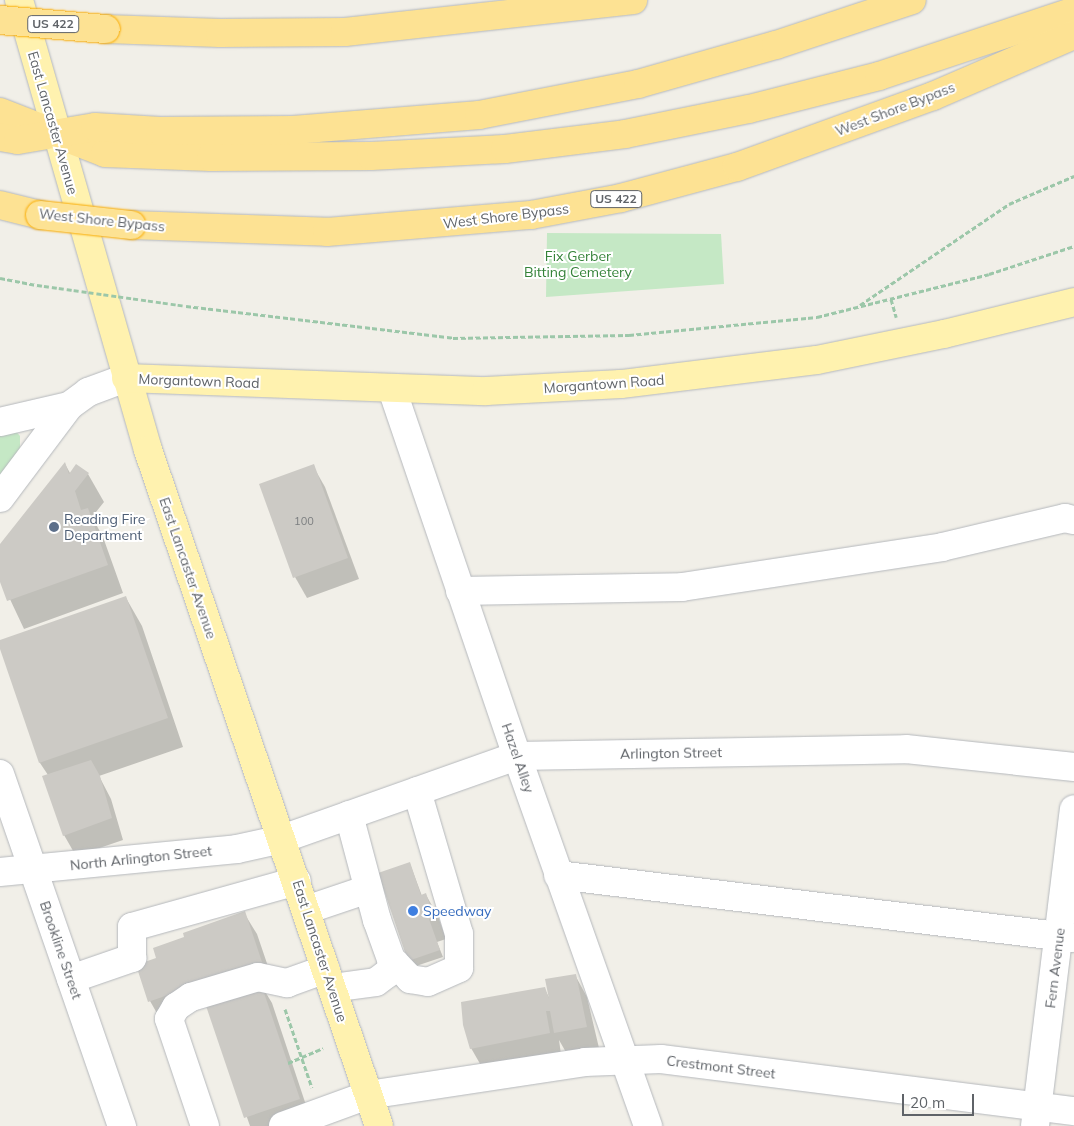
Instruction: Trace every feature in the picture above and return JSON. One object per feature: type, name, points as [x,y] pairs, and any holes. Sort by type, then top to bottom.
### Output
[{"type":"highway","name":"US 422","points":[[13,8],[106,29],[220,33],[345,32],[633,0]]},
{"type":"highway","points":[[0,137],[18,140],[95,127],[226,132],[363,126],[533,107],[591,96],[709,64],[912,0]]},
{"type":"highway","points":[[0,112],[105,153],[211,157],[440,153],[563,142],[686,123],[817,93],[940,57],[1074,11]]},
{"type":"highway","name":"West Shore Bypass","points":[[0,205],[40,215],[131,225],[327,232],[531,215],[621,198],[746,164],[933,96],[1074,35]]},
{"type":"main road","name":"East Lancaster Avenue","points":[[13,8],[56,135],[126,378],[297,881],[377,1125]]},
{"type":"main road","name":"Morgantown Road","points":[[126,378],[392,389],[554,388],[752,371],[888,347],[1074,302]]},
{"type":"street","points":[[0,498],[8,477],[68,406],[88,392],[126,378]]},
{"type":"street","name":"Hazel Alley","points":[[392,389],[558,875],[648,1126]]},
{"type":"street","points":[[5,413],[68,406]]},
{"type":"street","points":[[460,591],[682,587],[942,547],[1048,522],[1074,520]]},
{"type":"street","name":"Arlington Street","points":[[282,838],[517,756],[906,748],[1074,767]]},
{"type":"street","name":"Brookline Street","points":[[0,774],[122,1126]]},
{"type":"street","points":[[349,815],[377,920],[395,963],[410,979],[428,982],[459,968],[459,934],[417,791]]},
{"type":"street","name":"Fern Avenue","points":[[1036,1116],[1066,937],[1074,809]]},
{"type":"street","name":"North Arlington Street","points":[[0,872],[237,849],[282,838]]},
{"type":"street","points":[[558,875],[1066,937]]},
{"type":"street","points":[[71,979],[132,958],[132,927],[297,881]]},
{"type":"street","points":[[306,910],[368,888]]},
{"type":"street","points":[[205,1126],[168,1019],[176,1007],[191,998],[258,976],[286,984],[329,979],[376,982],[388,973],[395,963]]},
{"type":"street","name":"Crestmont Street","points":[[283,1126],[368,1095],[585,1062],[661,1059],[1036,1116],[1074,1111]]},
{"type":"path","points":[[858,307],[1009,204],[1074,176]]},
{"type":"path","points":[[0,278],[186,306],[452,338],[629,335],[817,317],[989,274],[1074,246]]},
{"type":"path","points":[[282,1000],[314,1093]]},
{"type":"path","points":[[288,1064],[302,1059],[304,1054],[323,1048]]},
{"type":"green space","name":"Fix Gerber Bitting Cemetery","points":[[547,233],[721,234],[724,284],[546,297]]},
{"type":"green space","points":[[0,413],[20,436],[20,452],[0,477]]},
{"type":"building","name":"Reading Fire Department","points":[[65,462],[69,474],[76,464],[89,473],[75,491],[81,510],[88,508],[108,565],[7,601],[0,582],[0,544]]},
{"type":"building","points":[[314,464],[348,558],[293,578],[259,484]]},
{"type":"building","points":[[126,596],[168,718],[39,763],[0,649],[0,640]]},
{"type":"building","points":[[91,760],[100,776],[112,818],[63,836],[42,776]]},
{"type":"building","name":"Speedway","points":[[410,862],[421,895],[426,893],[434,917],[429,919],[440,950],[408,961],[378,873]]},
{"type":"building","points":[[245,911],[262,962],[148,1002],[136,965],[156,958],[153,948],[184,937],[183,933]]},
{"type":"building","points":[[576,974],[587,1027],[554,1033],[550,1011],[546,1011],[550,1033],[470,1049],[463,1025],[461,1002],[545,987],[549,999],[545,979]]},
{"type":"building","points":[[260,981],[300,1099],[244,1118],[204,1000]]},
{"type":"place","name":"Reading Fire Department","points":[[54,527]]},
{"type":"place","name":"Speedway","points":[[413,911]]}]
